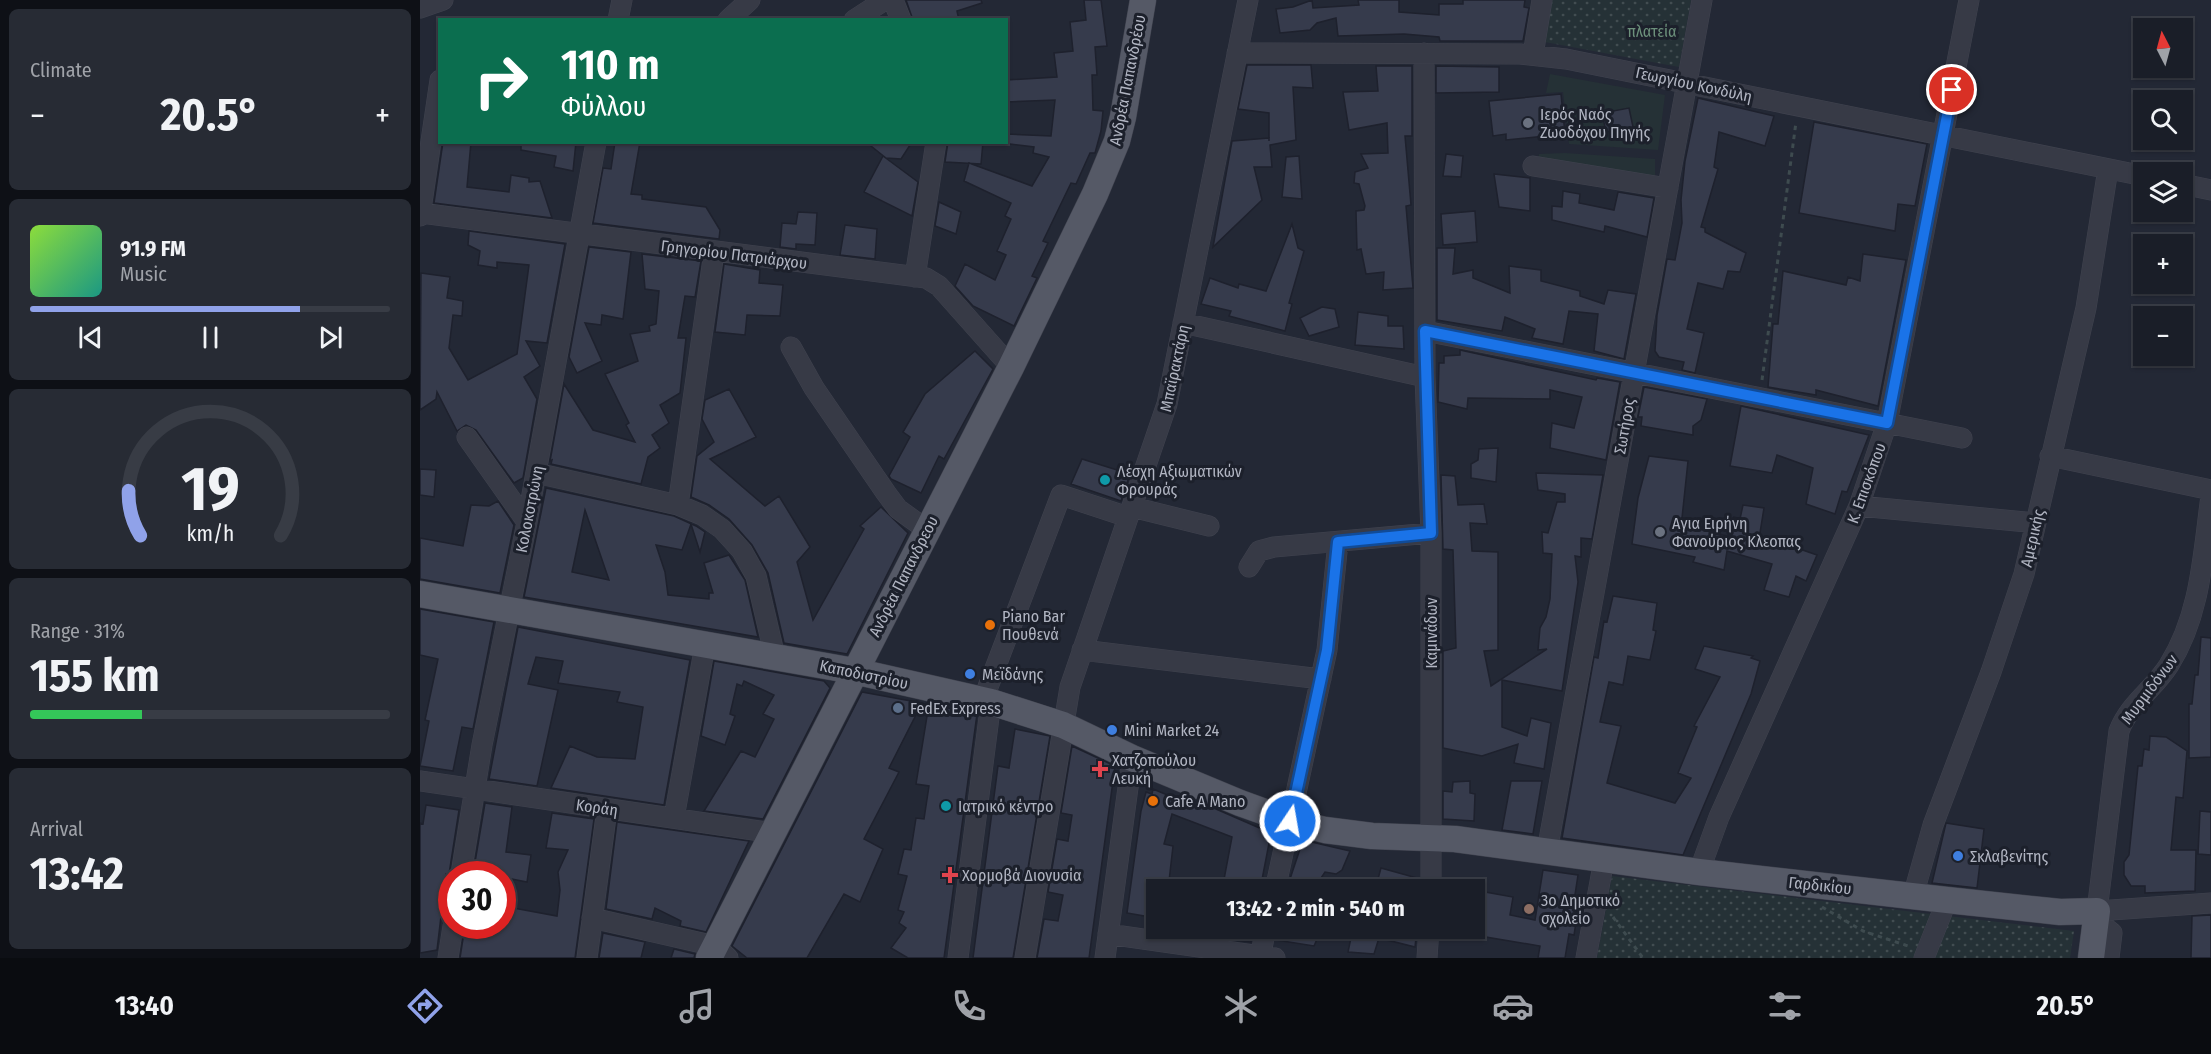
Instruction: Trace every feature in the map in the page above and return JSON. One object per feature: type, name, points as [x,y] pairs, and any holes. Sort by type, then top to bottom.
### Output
[{"type":"main road","name":"Ανδρέα Παπανδρέου","points":[[1095,194],[1117,141],[1123,117],[1143,0]]},
{"type":"main road","name":"Ανδρέα Παπανδρεου","points":[[718,954],[774,833],[854,671],[1011,366],[1095,194]]},
{"type":"main road","name":"Καποδιστρίου","points":[[420,594],[854,671],[987,701],[1063,725],[1132,758],[1290,821],[1342,833],[1431,837]]},
{"type":"main road","name":"Γαρδικίου","points":[[1431,837],[1700,872],[2097,916]]},
{"type":"main road","name":"Μυρμιδόνων","points":[[2091,958],[2097,916]]},
{"type":"street","points":[[618,18],[622,0]]},
{"type":"street","points":[[730,18],[750,0]]},
{"type":"street","points":[[857,18],[885,0]]},
{"type":"street","points":[[893,0],[901,18]]},
{"type":"street","name":"Μπαϊρακτάρη","points":[[1025,958],[1063,725],[1082,650],[1165,412],[1248,0]]},
{"type":"street","points":[[1533,56],[1542,0]]},
{"type":"street","name":"Σωτήρος","points":[[1546,851],[1702,0]]},
{"type":"street","name":"Κ. Επισκόπου","points":[[1700,872],[1719,817],[1860,506],[1887,423],[1969,0]]},
{"type":"street","points":[[420,9],[443,7]]},
{"type":"street","name":"Γεωργίου Κονδύλη","points":[[1237,53],[1424,53],[1533,56],[1585,62],[2133,174]]},
{"type":"street","name":"Καμινάδων","points":[[1424,53],[1425,377],[1431,533],[1431,879]]},
{"type":"street","points":[[420,214],[438,93]]},
{"type":"street","name":"Κολοκοτρώνη","points":[[463,861],[474,789],[527,522],[596,144]]},
{"type":"street","points":[[915,277],[936,144]]},
{"type":"street","points":[[1533,166],[1668,188]]},
{"type":"street","name":"Αμερικής","points":[[1912,896],[1933,825],[1991,672],[2024,574],[2086,308],[2108,169]]},
{"type":"street","points":[[2193,186],[2211,190]]},
{"type":"street","name":"Γρηγορίου Πατριάρχου","points":[[420,214],[926,278],[939,286],[1011,366]]},
{"type":"street","points":[[678,505],[714,252]]},
{"type":"street","points":[[1183,323],[1425,377]]},
{"type":"street","points":[[1425,331],[1962,438]]},
{"type":"street","points":[[791,347],[814,388],[898,509],[927,530]]},
{"type":"street","points":[[466,437],[527,522]]},
{"type":"street","points":[[2050,456],[2211,490]]},
{"type":"street","points":[[536,473],[678,505],[702,515],[722,529],[752,565],[759,585],[775,657]]},
{"type":"street","points":[[958,958],[987,701],[1060,495],[1130,512],[1209,526]]},
{"type":"street","name":"Μυρμιδόνων","points":[[2097,916],[2119,731],[2124,717],[2169,665],[2187,631],[2200,582],[2211,495]]},
{"type":"street","points":[[1860,506],[2036,524]]},
{"type":"street","points":[[1249,567],[1259,551],[1266,549],[1431,533]]},
{"type":"street","points":[[1277,879],[1330,629],[1338,542]]},
{"type":"street","points":[[674,819],[705,645]]},
{"type":"street","points":[[1082,650],[1321,679]]},
{"type":"street","points":[[1105,958],[1132,758]]},
{"type":"street","name":"Κοράη","points":[[420,781],[774,833]]},
{"type":"street","points":[[587,958],[607,809]]},
{"type":"street","points":[[1586,958],[1604,860]]},
{"type":"street","points":[[1925,955],[1947,900]]},
{"type":"street","name":"Γαρδικίου","points":[[2097,916],[2211,903]]},
{"type":"street","points":[[2097,916],[2112,933],[2109,958]]},
{"type":"street","points":[[592,918],[718,954]]},
{"type":"street","points":[[1108,934],[1265,958],[1266,939]]},
{"type":"street","points":[[448,958],[451,939]]},
{"type":"street","points":[[1427,958],[1428,939]]},
{"type":"path","points":[[1760,398],[1798,105]]},
{"type":"path","points":[[1597,896],[1643,958]]},
{"type":"path","points":[[1816,903],[1863,931],[1925,955]]},
{"type":"green space","name":"πλατεία","points":[[1552,0],[1691,0],[1679,67],[1545,42]]},
{"type":"green space","points":[[1550,74],[1665,95],[1658,150],[1569,144],[1563,92],[1546,93]]},
{"type":"green space","points":[[1565,153],[1655,159],[1655,177],[1538,161],[1539,154]]},
{"type":"green space","points":[[1612,876],[2074,931],[2070,958],[1597,958]]},
{"type":"building","points":[[906,0],[981,0],[982,3],[957,11],[959,18],[912,18]]},
{"type":"building","points":[[1084,0],[1101,0],[1107,46],[1095,47],[1097,75],[1092,75],[1093,110],[1103,111],[1101,131],[1095,153],[1090,153],[1076,184],[1071,183],[1043,241],[1048,243],[1032,276],[1037,278],[1014,326],[973,306],[955,286],[965,264],[995,280],[1006,255],[997,251],[1011,219],[1005,216],[1011,203],[964,181],[969,163],[1032,186],[1049,157],[1033,153],[1034,147],[1008,144],[1008,134],[1051,136],[1055,100],[1008,102],[1008,80],[1057,77],[1054,53],[1073,51],[1070,22],[1086,20]]},
{"type":"building","points":[[1312,0],[1313,8],[1359,5],[1358,0],[1399,0],[1399,12],[1439,15],[1439,4],[1463,4],[1463,0],[1525,0],[1524,7],[1529,8],[1523,41],[1440,41],[1439,37],[1404,34],[1338,36],[1336,18],[1317,23],[1310,30],[1280,33],[1276,9],[1293,7]]},
{"type":"building","points":[[1247,65],[1311,65],[1313,88],[1293,87],[1296,140],[1270,145],[1272,167],[1254,167],[1262,200],[1213,247],[1232,141],[1269,138],[1269,113],[1238,109]]},
{"type":"building","points":[[1376,66],[1412,66],[1412,136],[1405,136],[1411,205],[1406,206],[1413,288],[1383,290],[1384,272],[1366,274],[1361,249],[1357,250],[1356,211],[1364,210],[1365,206],[1359,184],[1354,183],[1355,172],[1368,168],[1361,154],[1388,153],[1387,123],[1349,130],[1343,92],[1378,91]]},
{"type":"building","points":[[1436,66],[1499,67],[1499,92],[1436,93]]},
{"type":"building","name":"Ιερός Ναός Ζωοδόχου Πηγής","points":[[1561,94],[1565,134],[1506,140],[1506,134],[1493,136],[1489,101]]},
{"type":"building","points":[[1698,98],[1774,116],[1765,146],[1719,132],[1714,167],[1718,169],[1701,227],[1705,228],[1705,232],[1746,253],[1740,272],[1728,271],[1723,289],[1698,283],[1687,329],[1704,333],[1695,373],[1682,370],[1684,362],[1659,357],[1655,351],[1657,315],[1667,259],[1675,260],[1682,223],[1681,200],[1685,161]]},
{"type":"building","points":[[1629,108],[1633,127],[1606,132],[1602,113]]},
{"type":"building","points":[[1814,122],[1927,144],[1915,206],[1898,204],[1895,231],[1799,213]]},
{"type":"building","points":[[443,144],[471,144],[467,187],[509,192],[511,175],[529,178],[529,182],[540,181],[552,218],[434,203]]},
{"type":"building","points":[[521,144],[576,144],[573,171],[554,167],[556,156],[521,150]]},
{"type":"building","points":[[615,144],[640,144],[631,194],[642,195],[642,199],[706,207],[720,230],[719,239],[593,223],[603,168],[611,169]]},
{"type":"building","points":[[868,144],[911,144],[901,159],[886,158]]},
{"type":"building","points":[[948,144],[983,144],[981,164],[945,162]]},
{"type":"building","points":[[1446,154],[1463,156],[1461,177],[1443,176]]},
{"type":"building","points":[[883,156],[918,182],[912,216],[864,192]]},
{"type":"building","points":[[1299,156],[1302,199],[1282,197],[1286,157]]},
{"type":"building","points":[[1494,174],[1530,178],[1530,211],[1499,207]]},
{"type":"building","points":[[1563,191],[1580,194],[1579,203],[1614,210],[1618,192],[1654,198],[1647,237],[1605,226],[1604,232],[1552,220],[1552,206],[1562,207]]},
{"type":"building","points":[[939,202],[961,212],[956,234],[935,226]]},
{"type":"building","points":[[1475,211],[1477,242],[1443,245],[1441,214]]},
{"type":"building","points":[[798,212],[817,213],[815,245],[796,244],[796,249],[780,247],[782,223],[796,224]]},
{"type":"building","points":[[1292,224],[1298,248],[1304,251],[1289,303],[1292,304],[1285,331],[1229,316],[1231,311],[1201,304],[1210,278],[1238,288],[1239,284],[1266,291]]},
{"type":"building","points":[[845,225],[877,229],[875,259],[840,255]]},
{"type":"building","points":[[469,231],[565,244],[547,343],[526,341],[540,366],[524,377],[537,399],[523,478],[514,483],[476,430],[466,425],[457,431],[437,392],[436,399],[420,410],[421,273],[450,277],[447,298],[463,301],[462,316],[453,315],[449,348],[468,380],[517,354],[529,265],[497,262],[497,268],[478,265],[480,251],[468,245]]},
{"type":"building","points":[[589,247],[631,252],[623,319],[602,315],[601,325],[585,323],[602,361],[577,373],[569,357]]},
{"type":"building","points":[[1437,248],[1455,248],[1453,274],[1473,270],[1473,278],[1510,293],[1509,266],[1541,270],[1541,281],[1580,291],[1580,296],[1604,304],[1608,290],[1636,294],[1624,359],[1594,351],[1598,314],[1569,311],[1563,344],[1532,338],[1535,329],[1505,317],[1502,331],[1437,320]]},
{"type":"building","points":[[642,254],[701,261],[695,297],[685,296],[678,338],[686,338],[680,393],[660,405],[669,423],[652,435],[660,448],[648,457],[641,484],[551,464],[552,460],[550,461],[564,384],[593,430],[635,442],[626,425],[629,423],[605,374],[638,361],[630,334],[650,331],[649,326],[656,324],[659,291],[645,289]]},
{"type":"building","points":[[1863,254],[1906,260],[1878,406],[1816,390],[1816,395],[1768,387],[1773,324],[1778,324],[1783,271],[1846,285],[1848,277],[1860,281]]},
{"type":"building","points":[[724,264],[760,270],[759,283],[783,285],[780,316],[747,315],[745,335],[715,332]]},
{"type":"building","points":[[1322,307],[1335,309],[1339,327],[1309,336],[1300,318]]},
{"type":"building","points":[[1358,312],[1388,316],[1388,326],[1403,326],[1404,349],[1355,345]]},
{"type":"building","points":[[1460,350],[1596,380],[1597,378],[1620,382],[1606,460],[1550,448],[1552,423],[1574,428],[1582,397],[1550,390],[1550,399],[1468,398],[1467,409],[1438,402],[1439,363],[1444,363],[1444,356],[1460,355]]},
{"type":"building","points":[[975,351],[993,369],[944,459],[939,456],[921,493],[891,479],[889,476],[910,437],[903,432],[925,394]]},
{"type":"building","points":[[1644,387],[1707,399],[1701,420],[1693,426],[1693,435],[1641,426],[1642,417],[1638,417]]},
{"type":"building","points":[[729,389],[756,437],[710,459],[765,506],[779,496],[810,547],[797,562],[813,620],[864,529],[860,526],[881,507],[908,533],[847,654],[784,643],[768,573],[752,545],[729,519],[709,505],[691,497],[697,456],[714,442],[702,419],[705,400]]},
{"type":"building","points":[[1741,406],[1869,435],[1847,492],[1842,491],[1835,514],[1806,504],[1813,468],[1777,455],[1772,473],[1730,466]]},
{"type":"building","points":[[1498,448],[1496,482],[1471,478],[1471,464],[1478,460],[1479,449]]},
{"type":"building","points":[[1649,456],[1688,461],[1682,518],[1688,519],[1687,526],[1731,537],[1734,517],[1740,519],[1743,505],[1764,508],[1759,539],[1817,555],[1806,581],[1796,576],[1789,597],[1764,590],[1772,564],[1727,551],[1724,570],[1693,562],[1695,557],[1632,544],[1638,498]]},
{"type":"building","name":"Λέσχη Αξιωματικών Φρουράς","points":[[1082,459],[1130,474],[1121,501],[1071,484]]},
{"type":"building","points":[[420,469],[436,470],[434,497],[420,495]]},
{"type":"building","points":[[1536,473],[1603,475],[1592,539],[1581,538],[1581,557],[1575,556],[1578,582],[1562,691],[1502,680],[1502,727],[1527,736],[1531,718],[1551,723],[1544,769],[1514,763],[1518,744],[1482,756],[1443,748],[1443,651],[1456,648],[1453,550],[1443,549],[1441,475],[1455,476],[1458,505],[1484,504],[1487,524],[1470,523],[1472,551],[1498,552],[1498,650],[1484,651],[1491,686],[1547,649],[1538,650],[1540,628],[1546,617],[1550,599],[1552,554],[1543,553],[1542,532],[1548,533],[1557,502],[1565,502],[1565,494],[1538,490]]},
{"type":"building","points":[[546,488],[674,516],[696,526],[705,532],[700,552],[691,524],[682,550],[656,545],[665,572],[668,595],[709,599],[709,593],[713,593],[704,563],[729,555],[745,580],[758,637],[524,597]],"holes":[[[585,510],[609,580],[572,572]]]},
{"type":"building","points":[[498,501],[514,525],[500,593],[420,579],[420,538],[463,546],[471,505],[489,506]]},
{"type":"building","points":[[1613,596],[1657,603],[1653,630],[1656,631],[1650,660],[1628,656],[1623,685],[1609,682],[1600,722],[1621,726],[1607,783],[1675,803],[1691,778],[1678,773],[1697,727],[1694,726],[1720,677],[1695,669],[1704,646],[1753,656],[1751,658],[1760,661],[1751,694],[1683,855],[1562,838],[1594,657],[1598,658],[1604,621],[1607,622]]},
{"type":"building","points":[[420,609],[494,622],[473,729],[462,727],[453,771],[420,766],[429,721],[425,720],[438,659],[420,655]]},
{"type":"building","points":[[518,627],[690,660],[664,805],[551,788],[570,746],[597,757],[635,759],[643,707],[617,702],[620,692],[558,683],[563,661],[536,657],[528,684],[558,690],[537,786],[489,779]]},
{"type":"building","points":[[2201,637],[2211,638],[2211,757],[2189,758],[2189,704],[2192,704],[2195,675],[2198,675]]},
{"type":"building","points":[[714,661],[824,681],[830,688],[763,819],[704,811],[741,751],[755,757],[774,719],[763,714],[774,695],[744,681],[742,686],[737,684],[730,714],[735,716],[725,745],[701,736]]},
{"type":"building","points":[[862,692],[922,703],[889,768],[899,772],[864,839],[883,849],[860,902],[844,894],[807,958],[747,958],[732,946]]},
{"type":"building","points":[[929,704],[977,714],[944,958],[908,958],[891,948],[906,928],[899,923],[904,912],[898,910],[907,876],[898,874],[904,849],[911,850],[916,818],[924,819],[929,786],[916,784]]},
{"type":"building","points":[[1015,729],[1050,736],[1013,958],[973,958],[998,766],[1009,768]]},
{"type":"building","points":[[2150,736],[2166,737],[2187,751],[2183,798],[2176,797],[2171,850],[2196,850],[2195,891],[2145,893],[2145,886],[2131,886],[2124,875],[2124,862],[2129,855],[2138,766],[2142,766],[2144,749],[2149,750]]},
{"type":"building","points":[[1072,746],[1115,766],[1089,958],[1037,958],[1044,919],[1058,921],[1063,895],[1048,892],[1057,839],[1068,841],[1072,815],[1061,813]]},
{"type":"building","points":[[1470,781],[1470,793],[1475,794],[1474,821],[1443,819],[1443,791],[1452,792],[1453,782]]},
{"type":"building","points":[[1511,781],[1542,781],[1533,834],[1502,830]]},
{"type":"building","points":[[1153,789],[1189,804],[1190,800],[1271,833],[1262,879],[1224,879],[1232,837],[1172,814],[1164,844],[1173,846],[1169,879],[1146,879],[1146,916],[1127,913],[1141,811],[1146,792],[1152,794]]},
{"type":"building","points":[[485,803],[512,807],[506,852],[531,855],[527,882],[516,880],[516,861],[475,861]]},
{"type":"building","points":[[426,805],[459,810],[451,861],[438,861],[437,950],[420,953],[420,823],[423,824]]},
{"type":"building","points":[[2200,811],[2211,812],[2211,855],[2198,854]]},
{"type":"building","points":[[552,813],[594,819],[575,958],[460,958],[463,939],[516,939],[516,909],[557,916],[560,890],[558,872],[568,850],[546,848]]},
{"type":"building","points":[[617,822],[749,841],[706,932],[680,926],[681,921],[655,908],[652,919],[606,909]]},
{"type":"building","name":"Σκλαβενίτης","points":[[1946,823],[1984,829],[1977,888],[1932,883]]},
{"type":"building","points":[[1303,840],[1350,851],[1342,870],[1336,874],[1325,872],[1320,879],[1290,879]]},
{"type":"building","points":[[1381,868],[1417,878],[1417,879],[1378,879]]},
{"type":"building","points":[[1543,870],[1578,875],[1573,908],[1578,909],[1574,935],[1569,934],[1565,958],[1538,958],[1540,946],[1485,937],[1485,892],[1513,897],[1510,915],[1535,920]]},
{"type":"building","points":[[2211,915],[2211,958],[2191,958],[2192,916]]},
{"type":"building","points":[[603,933],[645,942],[641,958],[599,958]]},
{"type":"building","points":[[1234,939],[1252,939],[1251,942]]},
{"type":"building","points":[[1276,939],[1317,939],[1314,946]]},
{"type":"building","points":[[1351,939],[1379,939],[1374,954],[1348,952]]},
{"type":"building","points":[[1383,939],[1416,939],[1415,947]]},
{"type":"building","points":[[674,949],[695,954],[694,958],[671,958]]},
{"type":"place","name":"Ιερός Ναός Ζωοδόχου Πηγής","points":[[1528,123]]},
{"type":"place","name":"Λέσχη Αξιωματικών Φρουράς","points":[[1105,480]]},
{"type":"place","name":"Αγια Ειρήνη Φανούριος Κλεοπας","points":[[1660,532]]},
{"type":"place","name":"Piano Bar Πουθενά","points":[[990,625]]},
{"type":"place","name":"Μεϊδάνης","points":[[970,674]]},
{"type":"place","name":"FedEx Express","points":[[898,708]]},
{"type":"place","name":"Mini Market 24","points":[[1112,730]]},
{"type":"place","name":"Χατζοπούλου Λευκή","points":[[1100,769]]},
{"type":"place","name":"Cafe A Mano","points":[[1153,801]]},
{"type":"place","name":"Ιατρικό κέντρο","points":[[946,806]]},
{"type":"place","name":"Σκλαβενίτης","points":[[1958,856]]},
{"type":"place","name":"Χορμοβά Διονυσία","points":[[950,875]]},
{"type":"place","name":"3ο Δημοτικό σχολείο","points":[[1529,909]]},
{"type":"route","points":[[1290,821],[1327,650],[1338,542],[1431,533],[1425,331],[1887,423],[1952,90]]}]
